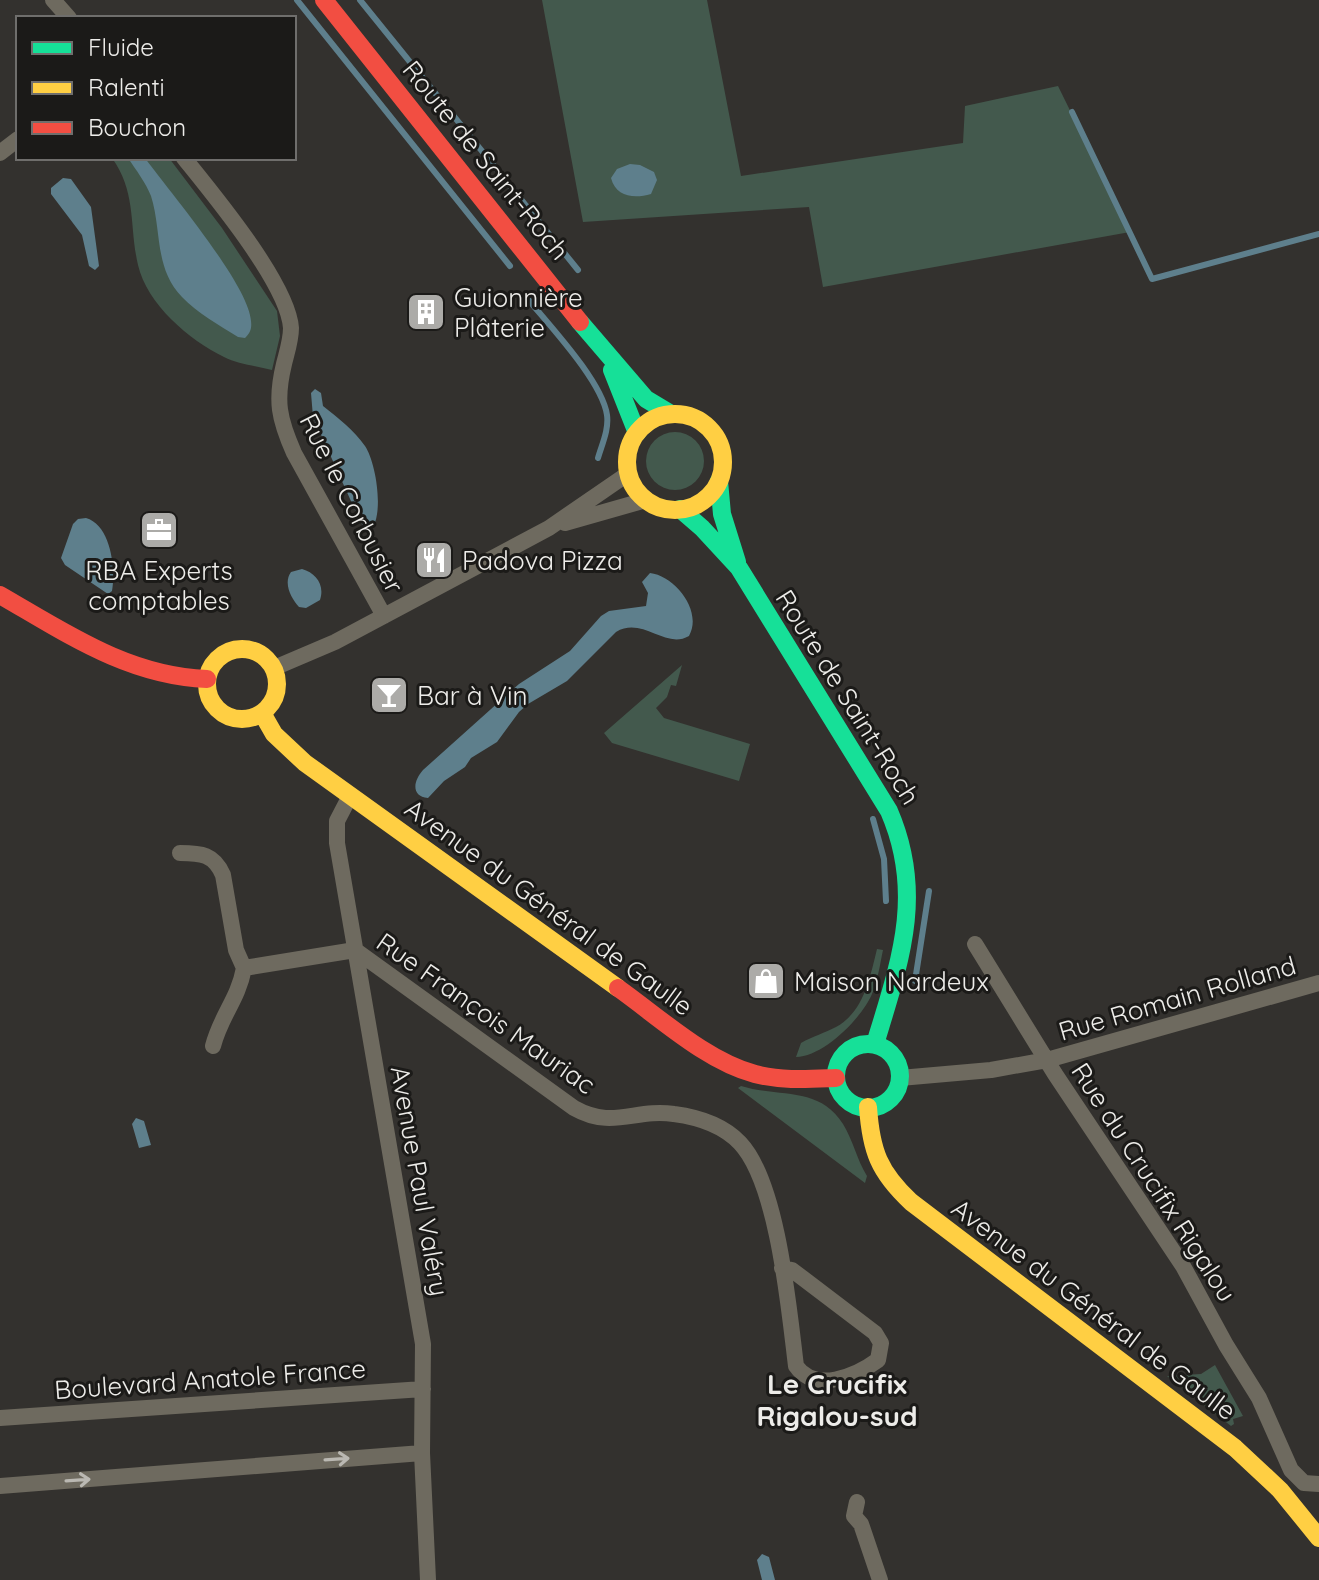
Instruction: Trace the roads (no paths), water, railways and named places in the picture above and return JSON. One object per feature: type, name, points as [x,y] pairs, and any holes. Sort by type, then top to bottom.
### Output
[{"type":"street","points":[[53,0],[67,16]]},
{"type":"street","name":"Route de Saint-Roch","points":[[324,0],[605,353],[646,399],[671,414]]},
{"type":"street","points":[[0,153],[16,141]]},
{"type":"street","name":"Rue le Corbusier","points":[[185,160],[261,263],[285,307],[291,332],[280,385],[278,413],[281,425],[384,616]]},
{"type":"street","name":"Route de Saint-Roch","points":[[605,353],[637,433]]},
{"type":"street","points":[[671,414],[687,415],[703,422],[714,434],[721,449],[723,465],[719,481],[703,501],[680,509],[646,500],[635,488],[629,473],[630,445],[637,433],[658,417],[671,414]]},
{"type":"street","points":[[274,668],[384,616],[549,528],[629,473]]},
{"type":"street","name":"Route de Saint-Roch","points":[[719,481],[722,514],[739,568]]},
{"type":"street","points":[[549,528],[646,500]]},
{"type":"street","name":"Route de Saint-Roch","points":[[680,509],[739,568],[901,835],[907,870],[903,937],[875,1044]]},
{"type":"street","points":[[0,595],[123,663],[164,676],[207,679]]},
{"type":"street","points":[[241,648],[261,653],[274,668],[277,678],[275,698],[262,713],[240,719],[229,716],[212,701],[207,679],[222,654],[241,648]]},
{"type":"street","name":"Avenue du Général de Gaulle","points":[[262,713],[274,734],[305,763],[729,1066],[752,1075],[783,1080],[836,1078]]},
{"type":"street","name":"Avenue Paul Valéry","points":[[350,796],[340,813],[336,830],[420,1330],[428,1580]]},
{"type":"street","points":[[180,853],[207,855],[220,867],[236,950],[244,968],[240,991],[224,1016],[213,1046]]},
{"type":"street","name":"Rue Romain Rolland","points":[[975,944],[1047,1060]]},
{"type":"street","name":"Rue François Mauriac","points":[[244,968],[355,950],[592,1118],[612,1119],[665,1112],[703,1120],[740,1143],[764,1184],[782,1268],[787,1287],[796,1366],[803,1376],[824,1382],[867,1368],[878,1360],[881,1343],[875,1333],[792,1270],[782,1268]]},
{"type":"street","name":"Rue Romain Rolland","points":[[900,1078],[991,1070],[1047,1060],[1319,983]]},
{"type":"street","points":[[875,1044],[891,1053],[900,1078],[893,1096],[877,1106],[868,1107],[850,1102],[838,1087],[836,1078],[841,1059],[847,1052],[856,1046],[875,1044]]},
{"type":"street","name":"Rue du Crucifix Rigalou","points":[[1047,1060],[1183,1266],[1259,1398],[1291,1470],[1304,1483],[1319,1484]]},
{"type":"street","name":"Avenue du Général de Gaulle","points":[[868,1107],[869,1140],[876,1161],[896,1189],[925,1215],[1235,1448],[1297,1507],[1319,1538]]},
{"type":"street","name":"Boulevard Anatole France","points":[[0,1418],[423,1389]]},
{"type":"street","points":[[0,1486],[422,1453]]},
{"type":"street","points":[[857,1502],[854,1516],[861,1524],[880,1580]]},
{"type":"water","points":[[129,160],[147,160],[223,262],[247,305],[251,326],[245,338],[238,337],[201,314],[173,286],[163,262],[151,196]]},
{"type":"water","points":[[630,164],[654,172],[657,180],[651,194],[626,195],[613,184],[611,178],[617,169]]},
{"type":"water","points":[[63,178],[71,179],[91,207],[99,266],[95,270],[89,266],[82,235],[51,194],[51,188]]},
{"type":"water","points":[[315,389],[321,393],[323,406],[346,424],[369,454],[378,502],[375,524],[370,531],[360,521],[313,417],[311,393]]},
{"type":"water","points":[[86,518],[101,529],[110,549],[113,582],[112,591],[108,594],[65,565],[61,558],[73,524],[78,519]]},
{"type":"water","points":[[302,569],[315,577],[321,589],[320,600],[306,608],[299,607],[288,586],[291,572]]},
{"type":"water","points":[[650,573],[669,581],[684,596],[692,616],[689,636],[671,639],[635,628],[616,632],[567,681],[519,712],[497,742],[471,758],[465,767],[444,781],[428,798],[418,794],[415,787],[423,770],[519,684],[570,651],[601,616],[609,611],[646,606],[648,593],[642,582]]},
{"type":"water","points":[[136,1118],[144,1121],[151,1145],[139,1148],[132,1124]]},
{"type":"water","points":[[762,1554],[769,1557],[775,1580],[762,1580],[757,1560]]},
{"type":"waterway","points":[[297,0],[510,266]]},
{"type":"waterway","points":[[360,0],[578,270]]},
{"type":"waterway","points":[[1072,112],[1152,279],[1319,234]]},
{"type":"waterway","points":[[527,298],[585,370],[603,401],[607,426],[598,458]]},
{"type":"waterway","points":[[873,819],[884,859],[886,901]]},
{"type":"waterway","points":[[915,981],[929,891]]},
{"type":"place","name":"Guionnière Plâterie","points":[[426,312]]},
{"type":"place","name":"RBA Experts comptables","points":[[159,530]]},
{"type":"place","name":"Padova Pizza","points":[[434,560]]},
{"type":"place","name":"Bar à Vin","points":[[389,695]]},
{"type":"place","name":"Maison Nardeux","points":[[766,981]]},
{"type":"district","name":"Le Crucifix Rigalou-sud","points":[[837,1399]]}]
